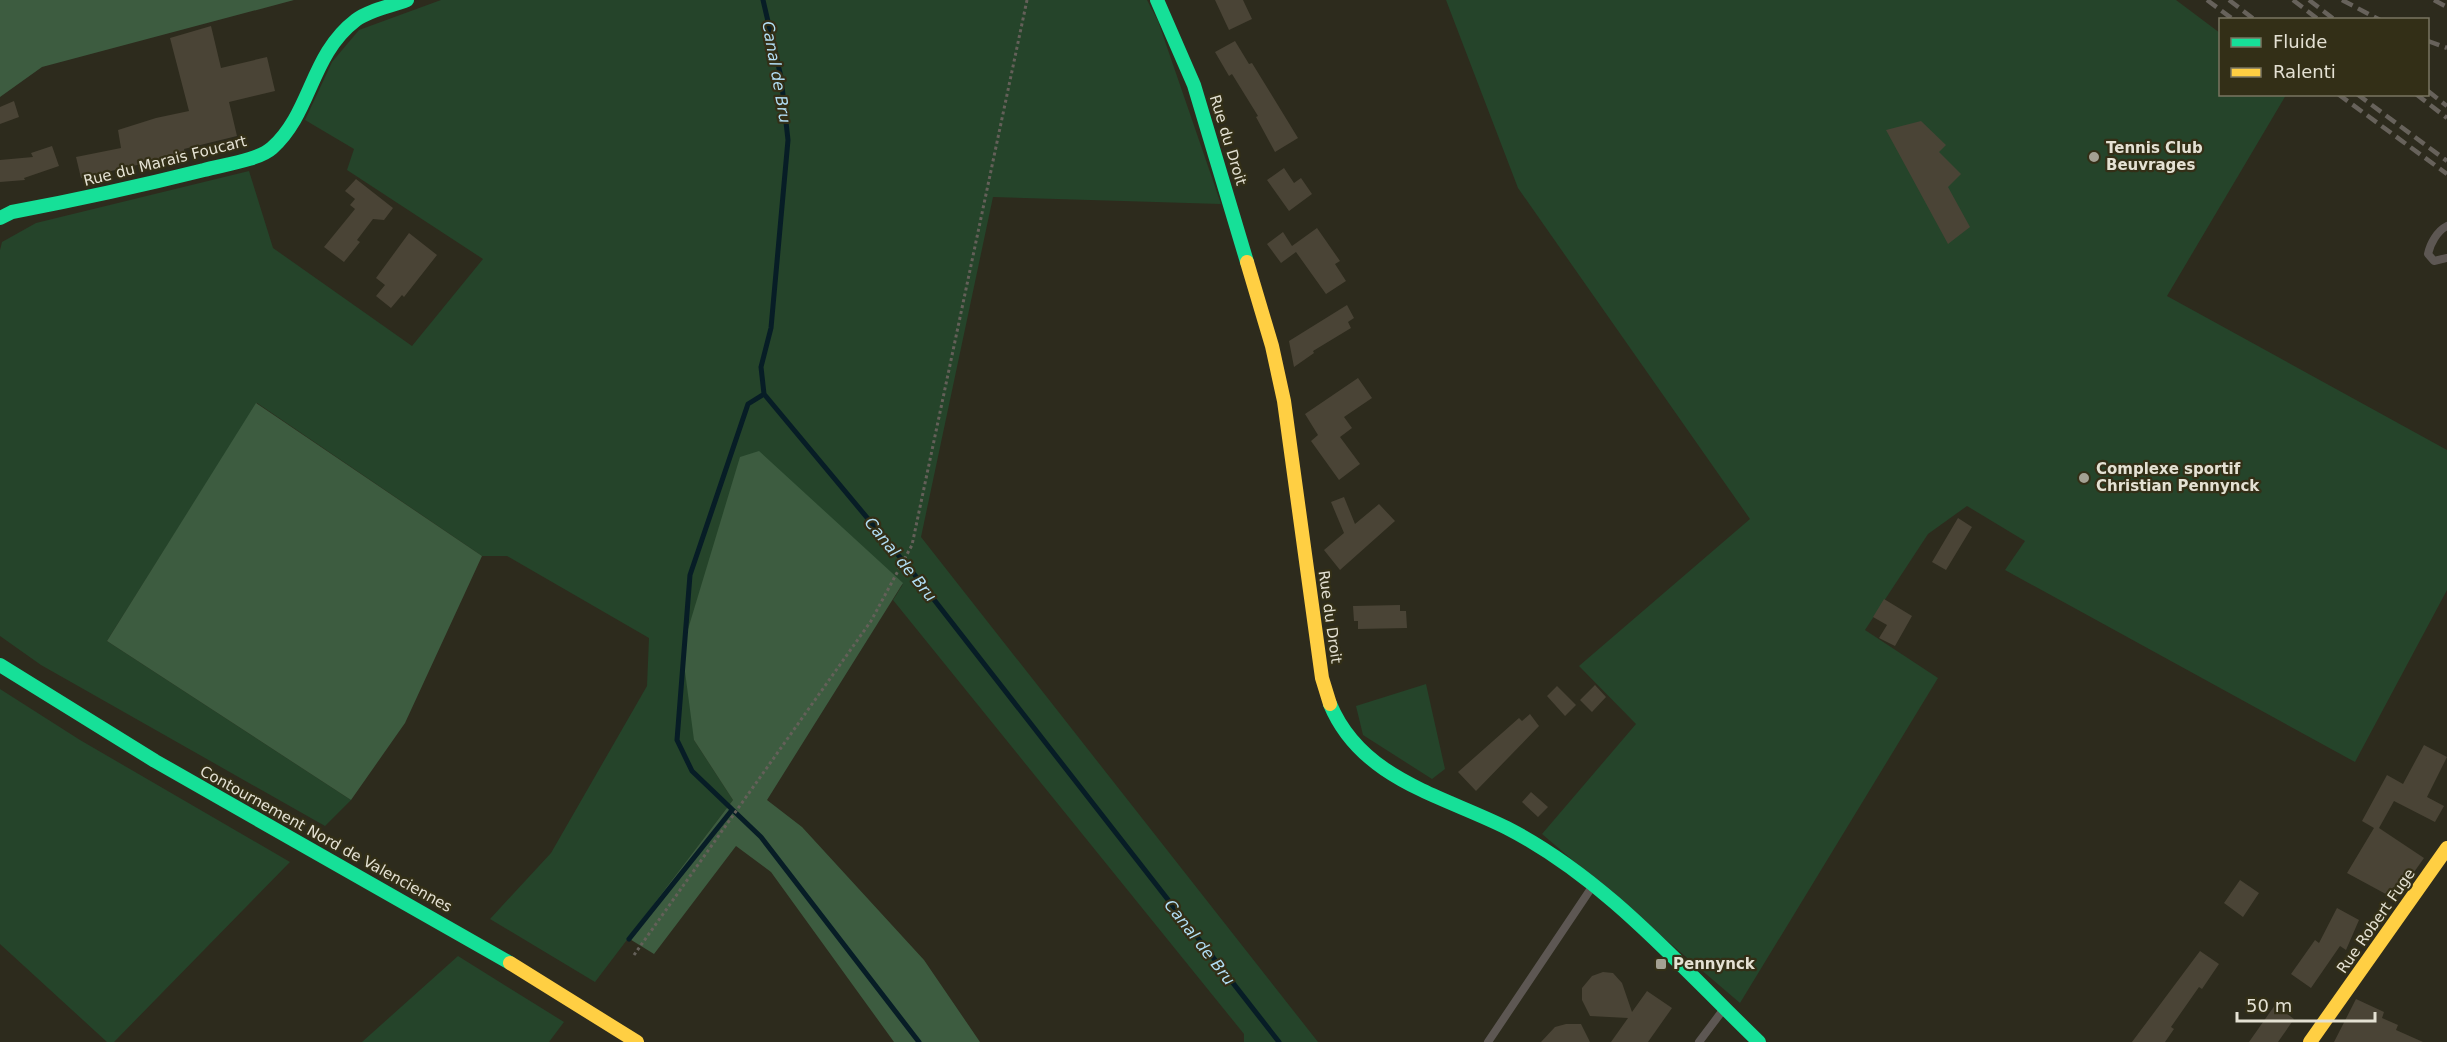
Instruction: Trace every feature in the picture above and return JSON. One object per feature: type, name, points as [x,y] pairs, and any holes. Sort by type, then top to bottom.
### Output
[{"type":"street","name":"Rue du Marais Foucart","points":[[0,218],[12,212],[102,195],[230,164],[270,150],[288,132],[334,40],[358,18],[407,0]]},
{"type":"street","name":"Rue du Droit","points":[[1157,0],[1194,85],[1269,332],[1284,401],[1322,678],[1335,718],[1353,744],[1380,768],[1505,827],[1560,861],[1593,886],[1639,924],[1759,1042]]},
{"type":"street","name":"Contournement Nord de Valenciennes","points":[[0,665],[155,761],[491,951],[637,1042]]},
{"type":"street","name":"Rue Robert Fuge","points":[[2310,1042],[2447,848]]},
{"type":"lane","points":[[2447,226],[2439,232],[2428,254],[2434,261],[2447,258]]},
{"type":"lane","points":[[1488,1042],[1593,886]]},
{"type":"lane","points":[[1699,1042],[1724,1009]]},
{"type":"path","points":[[634,955],[871,621],[907,555],[918,522],[1027,0]]},
{"type":"green space","points":[[0,0],[294,0],[42,67],[0,97]]},
{"type":"green space","points":[[441,0],[1147,0],[1158,21],[1221,204],[993,197],[921,537],[1318,1042],[1244,1042],[1244,1034],[893,600],[903,584],[694,740],[733,800],[595,982],[490,919],[551,853],[647,686],[649,638],[507,556],[482,556],[257,403],[107,641],[351,800],[325,826],[41,665],[0,636],[0,250],[2,242],[36,223],[249,171],[273,248],[412,346],[483,259],[347,170],[354,149],[305,120],[332,62],[359,30]]},
{"type":"green space","name":"Complexe sportif Christian Pennynck","points":[[1446,0],[2176,0],[2219,32],[2219,96],[2285,96],[2167,296],[2447,450],[2447,590],[2355,762],[2005,570],[2025,541],[1967,506],[1928,534],[1865,630],[1938,678],[1740,1003],[1542,834],[1636,724],[1579,666],[1750,519],[1518,188]]},
{"type":"green space","points":[[256,403],[482,556],[405,723],[351,800],[107,641]]},
{"type":"green space","points":[[759,451],[903,583],[767,800],[802,827],[924,960],[980,1042],[894,1042],[771,872],[736,846],[654,954],[628,938],[733,800],[694,740],[682,649],[740,457]]},
{"type":"green space","points":[[1426,684],[1445,769],[1432,779],[1363,735],[1356,706]]},
{"type":"green space","points":[[0,689],[80,740],[290,862],[114,1042],[107,1042],[0,944]]},
{"type":"green space","points":[[458,956],[564,1022],[549,1042],[362,1042]]},
{"type":"building","points":[[1215,0],[1243,0],[1252,19],[1229,30]]},
{"type":"building","points":[[211,26],[221,68],[267,57],[275,91],[229,102],[237,136],[184,149],[186,158],[147,167],[146,163],[81,178],[76,157],[121,148],[118,130],[189,111],[170,38]]},
{"type":"building","points":[[1235,41],[1249,64],[1252,63],[1298,138],[1275,152],[1256,117],[1258,116],[1232,74],[1229,76],[1215,52]]},
{"type":"building","points":[[14,101],[19,117],[0,124],[0,107]]},
{"type":"building","points":[[1921,121],[1946,145],[1939,152],[1961,174],[1948,187],[1970,227],[1948,244],[1886,130]]},
{"type":"building","points":[[52,146],[59,166],[24,178],[25,180],[0,182],[0,160],[33,157],[31,153]]},
{"type":"building","points":[[1284,168],[1294,183],[1301,178],[1312,194],[1289,211],[1267,180]]},
{"type":"building","points":[[356,179],[393,208],[384,220],[373,219],[357,240],[360,242],[344,262],[324,247],[355,209],[350,205],[355,199],[345,191]]},
{"type":"building","points":[[1317,228],[1340,261],[1335,264],[1346,281],[1326,294],[1296,252],[1281,263],[1267,244],[1283,232],[1292,246]]},
{"type":"building","points":[[409,233],[437,255],[404,297],[402,295],[391,308],[376,296],[385,285],[376,278]]},
{"type":"building","points":[[1347,305],[1354,318],[1348,322],[1351,328],[1313,351],[1314,353],[1294,367],[1289,341]]},
{"type":"building","points":[[1358,378],[1372,398],[1344,417],[1352,428],[1340,437],[1360,464],[1339,480],[1311,441],[1318,435],[1305,414]]},
{"type":"building","points":[[1344,497],[1355,524],[1379,504],[1395,521],[1340,570],[1324,550],[1344,533],[1331,502]]},
{"type":"building","points":[[1958,518],[1972,527],[1946,570],[1932,562]]},
{"type":"building","points":[[1884,599],[1912,616],[1895,646],[1879,638],[1887,625],[1873,617]]},
{"type":"building","points":[[1400,605],[1400,611],[1406,611],[1407,628],[1358,629],[1358,621],[1354,621],[1353,606]]},
{"type":"building","points":[[1595,685],[1606,697],[1592,712],[1580,700]]},
{"type":"building","points":[[1557,686],[1576,705],[1565,716],[1547,696]]},
{"type":"building","points":[[1530,714],[1539,726],[1476,791],[1458,772],[1519,718],[1522,721]]},
{"type":"building","points":[[2424,745],[2447,757],[2427,797],[2444,806],[2435,822],[2394,801],[2379,828],[2424,858],[2395,899],[2347,873],[2374,828],[2362,821],[2387,775],[2403,784]]},
{"type":"building","points":[[1531,792],[1548,807],[1538,817],[1522,802]]},
{"type":"building","points":[[2240,880],[2259,893],[2243,917],[2224,903]]},
{"type":"building","points":[[2337,908],[2359,920],[2346,950],[2340,946],[2311,988],[2291,974],[2315,940],[2319,943]]},
{"type":"building","points":[[2200,951],[2219,964],[2202,989],[2199,987],[2171,1027],[2174,1029],[2165,1042],[2132,1042]]},
{"type":"building","points":[[1603,972],[1613,973],[1622,983],[1632,1012],[1647,991],[1672,1008],[1648,1042],[1611,1042],[1628,1018],[1590,1016],[1582,1000],[1582,988],[1592,976]]},
{"type":"building","points":[[2356,999],[2384,1012],[2382,1018],[2398,1025],[2396,1030],[2423,1042],[2334,1042]]},
{"type":"building","points":[[2275,1005],[2294,1019],[2278,1042],[2249,1042]]},
{"type":"building","points":[[1581,1024],[1590,1042],[1541,1042],[1555,1027]]},
{"type":"waterway","name":"Canal de Bru","points":[[763,0],[781,77],[788,140],[771,328],[761,367],[764,394],[914,574],[1279,1042]]},
{"type":"waterway","points":[[764,394],[748,404],[690,575],[677,740],[692,771],[761,837],[919,1042]]},
{"type":"waterway","points":[[629,939],[732,810]]},
{"type":"railway","points":[[2207,0],[2231,18]]},
{"type":"railway","points":[[2229,0],[2252,18]]},
{"type":"railway","points":[[2293,0],[2316,18]]},
{"type":"railway","points":[[2309,0],[2332,18]]},
{"type":"railway","points":[[2342,0],[2376,18]]},
{"type":"railway","points":[[2434,0],[2447,7]]},
{"type":"railway","points":[[2429,41],[2447,48]]},
{"type":"railway","points":[[2429,92],[2447,106]]},
{"type":"railway","points":[[2341,96],[2447,174]]},
{"type":"railway","points":[[2360,96],[2447,161]]},
{"type":"railway","points":[[2419,96],[2447,118]]},
{"type":"traffic: fast","points":[[0,218],[12,212],[240,162],[266,152],[285,134],[296,118],[320,66],[341,34],[361,17],[407,0]]},
{"type":"traffic: fast","points":[[1157,0],[1194,85],[1247,262]]},
{"type":"traffic: fast","points":[[0,665],[155,761],[510,963]]},
{"type":"traffic: fast","points":[[1330,704],[1344,730],[1361,750],[1382,767],[1405,782],[1507,828],[1577,872],[1671,954],[1759,1042]]},
{"type":"traffic: slow","points":[[1247,262],[1272,346],[1284,401],[1322,678],[1330,704]]},
{"type":"traffic: slow","points":[[2310,1042],[2447,848]]},
{"type":"traffic: slow","points":[[510,963],[637,1042]]},
{"type":"place","name":"Tennis Club Beuvrages","points":[[2094,157]]},
{"type":"place","name":"Complexe sportif Christian Pennynck","points":[[2084,478]]},
{"type":"place","name":"Pennynck","points":[[1661,964]]}]
